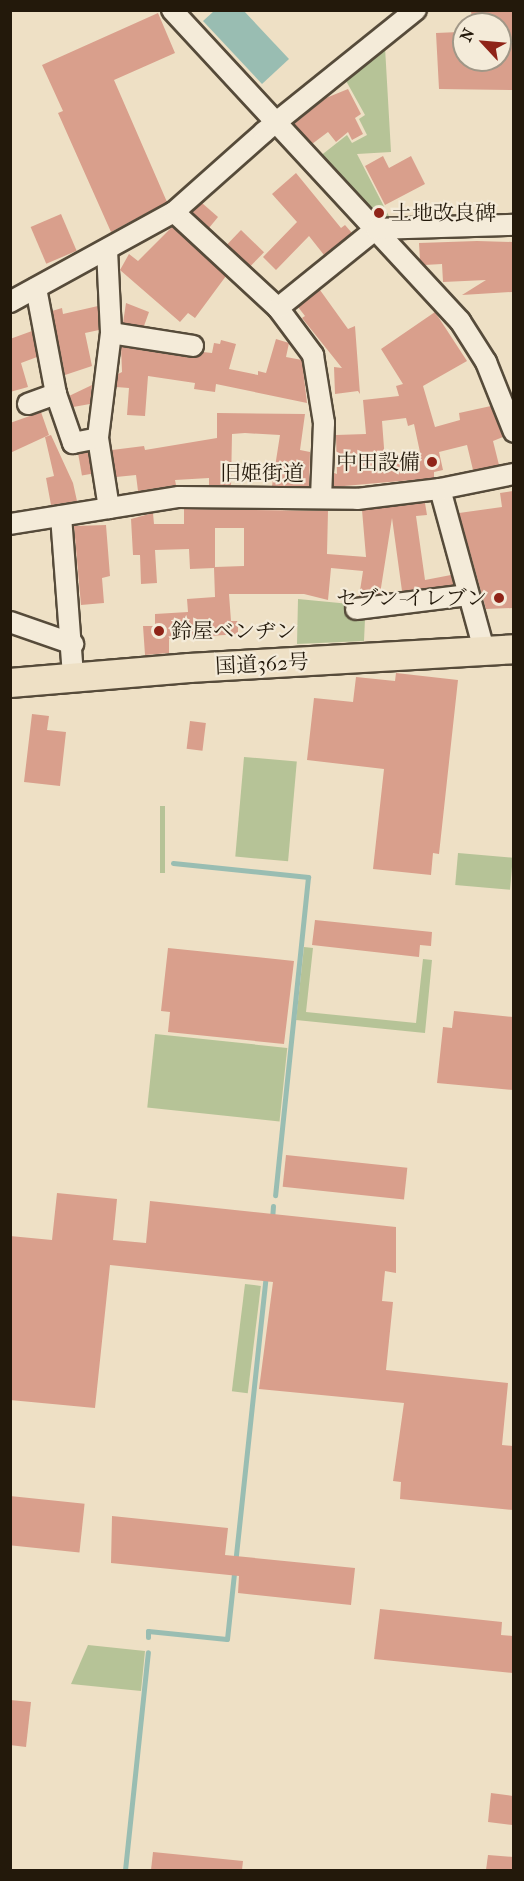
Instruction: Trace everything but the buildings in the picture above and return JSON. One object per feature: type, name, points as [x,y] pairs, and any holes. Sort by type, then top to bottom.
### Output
[{"type":"highway","name":"国道362号","points":[[10,683],[513,649]]},
{"type":"street","points":[[172,10],[460,321],[486,362],[513,432]]},
{"type":"street","points":[[10,302],[174,212],[277,122],[416,10]]},
{"type":"street","points":[[174,212],[278,308],[313,356],[320,379],[324,423],[321,497]]},
{"type":"street","points":[[278,308],[376,229],[513,225]]},
{"type":"street","points":[[107,250],[111,333],[98,438],[109,508]]},
{"type":"street","points":[[36,288],[56,394],[73,443],[98,438]]},
{"type":"street","points":[[111,333],[193,346]]},
{"type":"street","points":[[28,404],[56,394]]},
{"type":"street","name":"旧姫街道","points":[[10,524],[179,497],[357,499],[440,489],[513,474]]},
{"type":"street","points":[[440,489],[484,650]]},
{"type":"street","points":[[61,516],[73,644],[73,677]]},
{"type":"street","points":[[356,609],[468,595]]},
{"type":"street","points":[[10,622],[73,644]]},
{"type":"green space","points":[[385,47],[391,152],[357,154],[393,224],[380,224],[319,157],[347,135],[352,143],[367,135],[359,119],[365,115],[345,79]]},
{"type":"green space","points":[[298,599],[386,608],[365,619],[364,641],[297,644]]},
{"type":"green space","points":[[244,757],[297,762],[288,861],[235,857]]},
{"type":"green space","points":[[160,806],[165,806],[165,873],[160,873]]},
{"type":"green space","points":[[458,853],[513,858],[510,890],[455,885]]},
{"type":"green space","points":[[304,947],[313,948],[306,1012],[416,1023],[423,959],[432,960],[425,1033],[296,1020]]},
{"type":"green space","points":[[155,1034],[287,1048],[280,1121],[147,1108]]},
{"type":"green space","points":[[245,1284],[261,1286],[248,1393],[232,1391]]},
{"type":"green space","points":[[88,1645],[145,1651],[141,1691],[71,1684]]},
{"type":"water","points":[[214,11],[244,11],[289,59],[262,84],[203,21]]},
{"type":"waterway","points":[[173,863],[308,877],[275,1195]]},
{"type":"waterway","points":[[272,1220],[273,1206]]},
{"type":"waterway","points":[[148,1637],[148,1631],[227,1639],[266,1277]]},
{"type":"waterway","points":[[125,1870],[148,1652]]},
{"type":"place","name":"土地改良碑","points":[[379,213]]},
{"type":"place","name":"中田設備","points":[[432,462]]},
{"type":"place","name":"セブン-イレブン","points":[[499,598]]},
{"type":"place","name":"鈴屋ベンヂン","points":[[159,631]]}]
